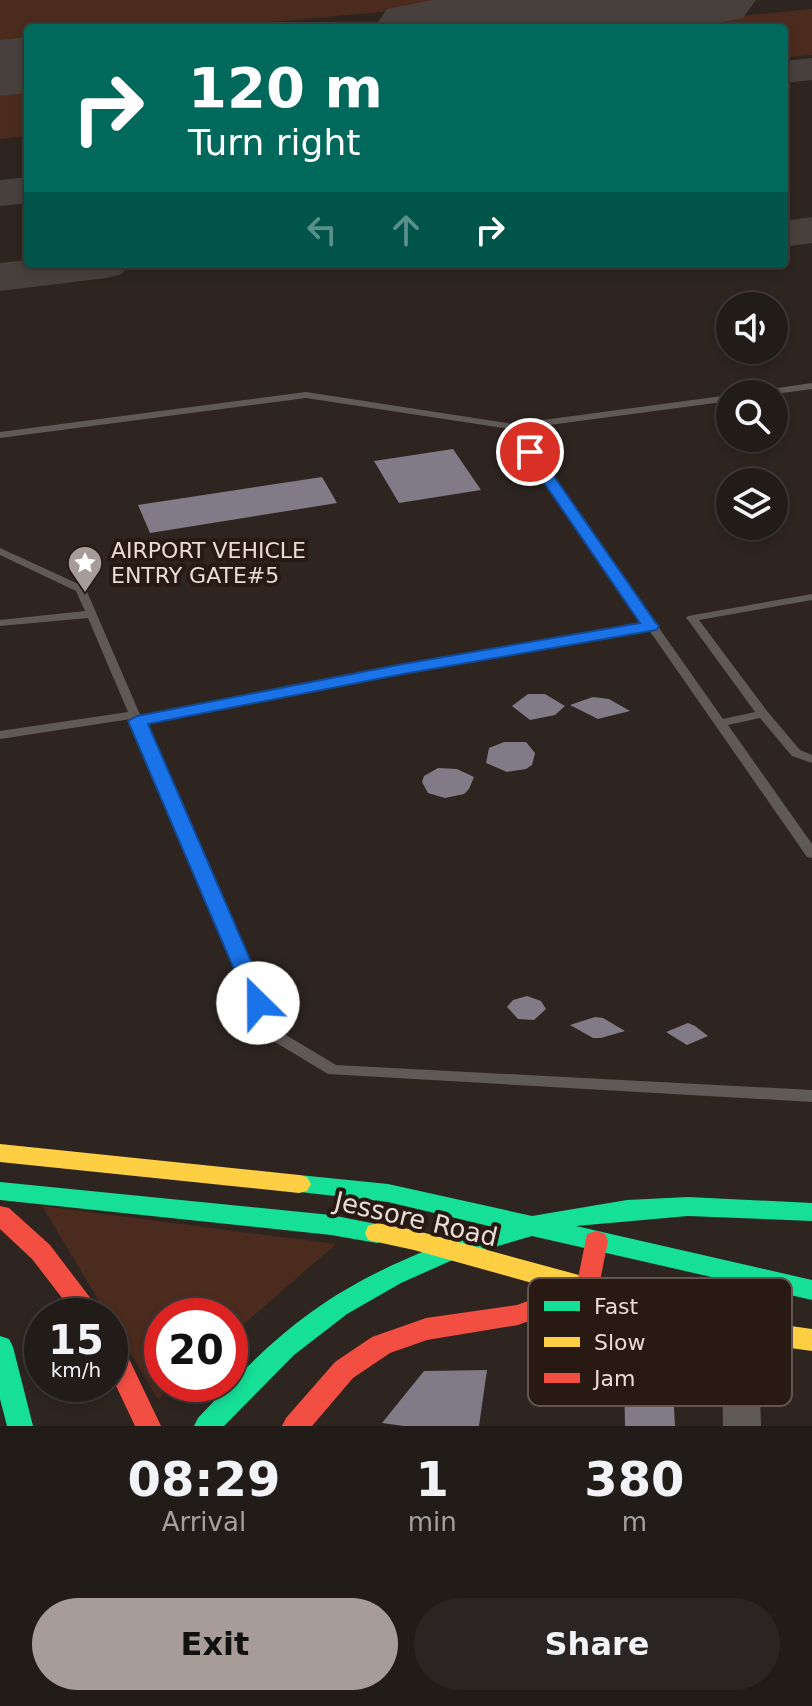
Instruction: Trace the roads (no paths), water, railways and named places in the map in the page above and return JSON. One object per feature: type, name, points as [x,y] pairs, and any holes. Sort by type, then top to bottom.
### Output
[{"type":"main road","points":[[0,1153],[388,1193],[759,1278]]},
{"type":"main road","name":"Jessore Road","points":[[0,1191],[331,1225],[414,1240],[549,1278]]},
{"type":"main road","points":[[207,1426],[239,1390],[336,1308],[388,1276],[449,1251],[520,1228],[643,1205],[704,1202],[812,1212]]},
{"type":"main road","points":[[0,1215],[41,1252],[77,1298]]},
{"type":"main road","points":[[590,1278],[596,1241]]},
{"type":"main road","points":[[792,1285],[812,1290]]},
{"type":"main road","points":[[295,1426],[325,1386],[360,1357],[404,1334],[452,1324],[505,1319],[528,1312]]},
{"type":"main road","name":"Jessore Road","points":[[792,1337],[812,1340]]},
{"type":"main road","points":[[0,1347],[20,1426]]},
{"type":"main road","points":[[128,1384],[148,1426]]},
{"type":"street","points":[[742,1406],[742,1426]]},
{"type":"lane","points":[[788,389],[812,386]]},
{"type":"lane","points":[[0,435],[306,395],[513,427],[716,400]]},
{"type":"lane","points":[[513,427],[812,854]]},
{"type":"lane","points":[[0,551],[81,589],[270,1032],[333,1070],[812,1096]]},
{"type":"lane","points":[[812,597],[692,618],[796,753],[812,759]]},
{"type":"lane","points":[[0,623],[92,614]]},
{"type":"lane","points":[[0,735],[136,718],[650,626]]},
{"type":"lane","points":[[720,723],[763,714]]},
{"type":"place","name":"AIRPORT VEHICLE ENTRY GATE#5","points":[[85,594]]}]
